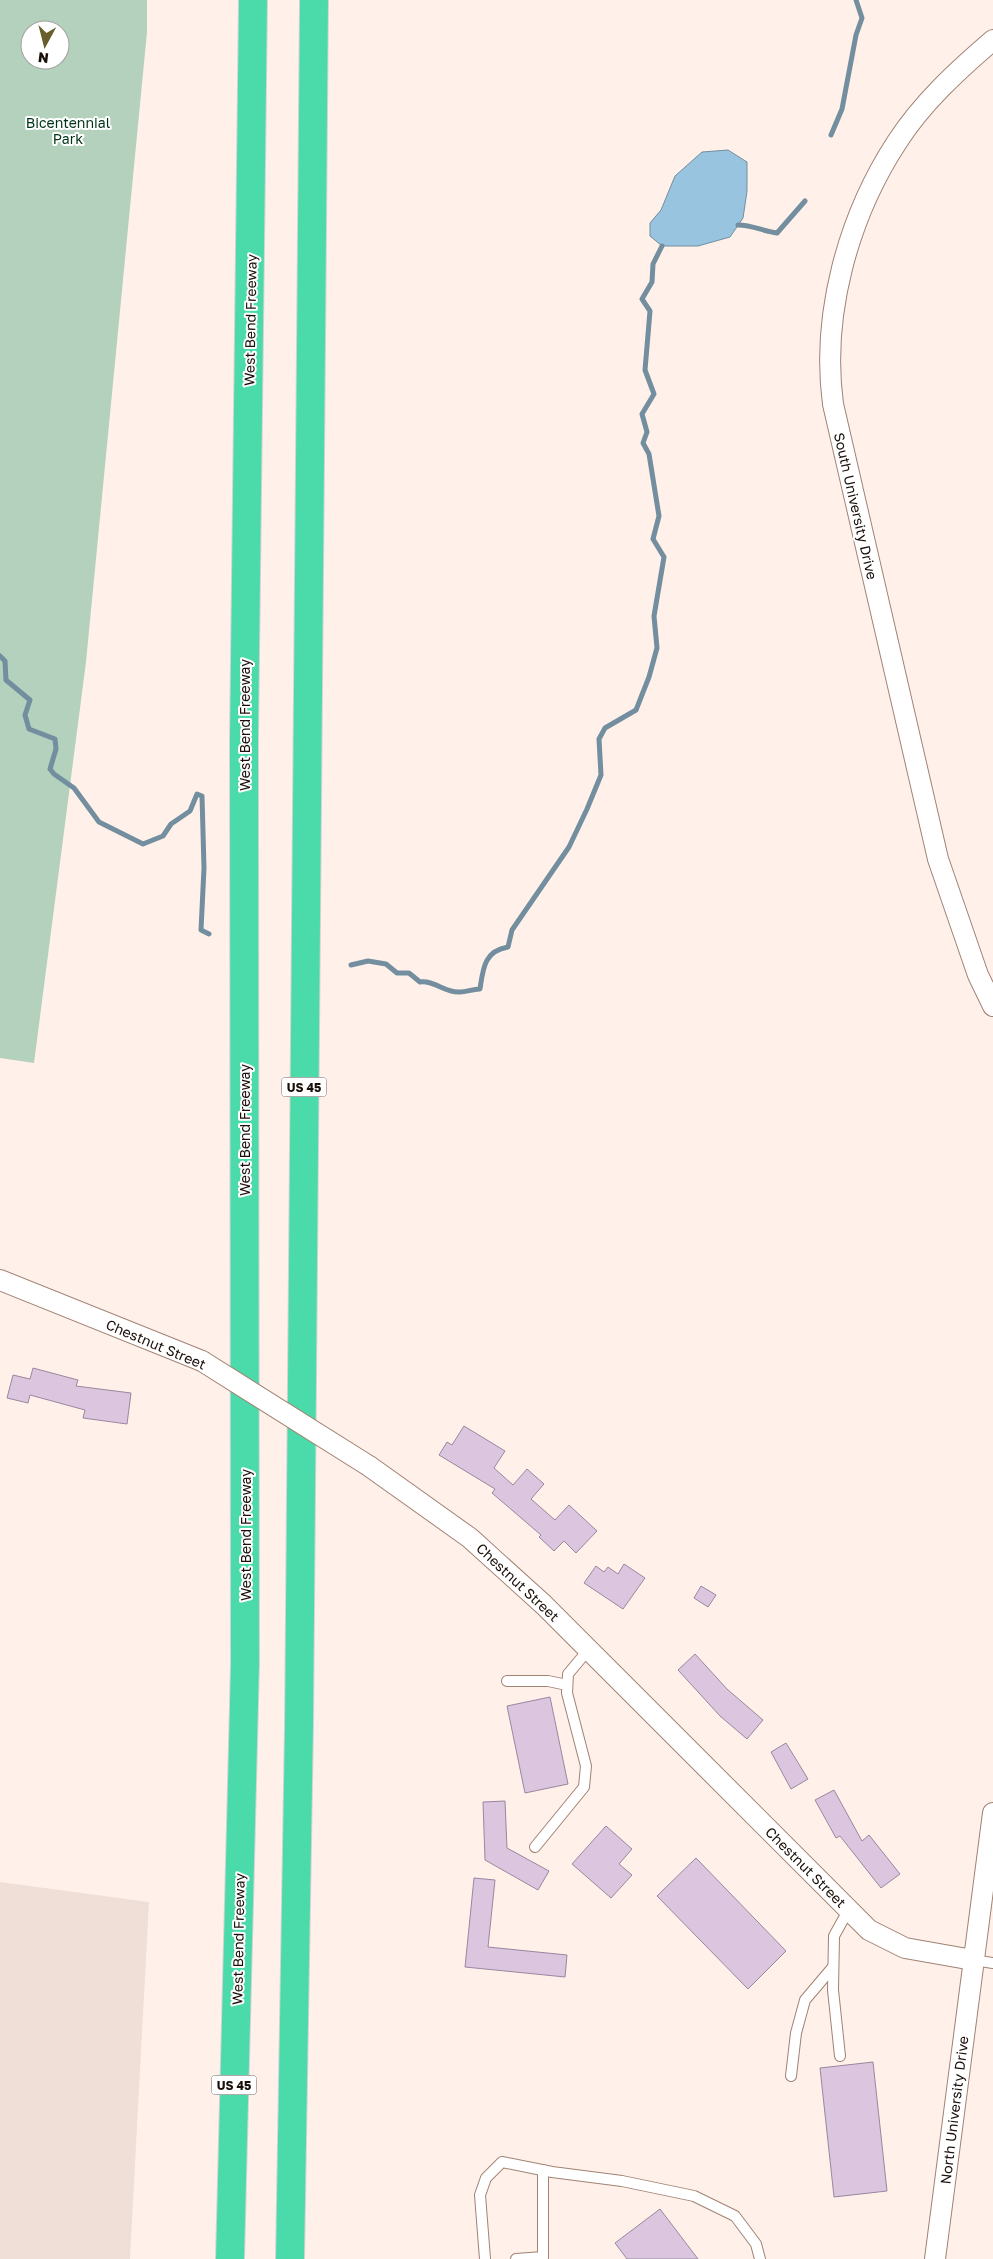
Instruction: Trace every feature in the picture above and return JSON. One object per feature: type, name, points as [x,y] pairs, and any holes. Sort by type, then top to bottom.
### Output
[{"type":"highway","name":"West Bend Freeway","points":[[230,2259],[245,1664],[244,740],[253,0]]},
{"type":"highway","name":"US 45","points":[[290,2259],[299,1715],[314,0]]},
{"type":"highway","points":[[221,2259],[232,2150]]},
{"type":"highway","points":[[290,2175],[301,2259]]},
{"type":"street","name":"South University Drive","points":[[993,40],[922,109],[897,142],[878,177],[858,220],[844,260],[833,317],[829,356],[833,404],[938,859],[978,975],[993,1006]]},
{"type":"street","name":"Chestnut Street","points":[[0,1280],[202,1361],[369,1466],[470,1538],[544,1605],[870,1930],[905,1948],[973,1960]]},
{"type":"street","points":[[973,1960],[993,1812]]},
{"type":"street","name":"North University Drive","points":[[935,2259],[973,1960]]},
{"type":"lane","points":[[535,1847],[584,1787],[586,1766],[567,1693],[567,1684],[568,1674],[588,1649]]},
{"type":"lane","points":[[507,1681],[548,1681],[567,1684]]},
{"type":"lane","points":[[840,2056],[833,1990],[834,1936],[848,1909]]},
{"type":"lane","points":[[973,1960],[993,1963]]},
{"type":"lane","points":[[791,2076],[796,2033],[805,2000],[833,1967]]},
{"type":"lane","points":[[485,2259],[480,2195],[486,2178],[502,2162],[622,2181],[694,2196],[735,2216],[756,2244],[760,2259]]},
{"type":"lane","points":[[516,2259],[543,2257],[543,2170]]},
{"type":"shaded area","points":[[0,1882],[149,1902],[130,2259],[0,2259]]},
{"type":"green space","name":"Bicentennial Park","points":[[0,0],[147,0],[147,32],[86,662],[34,1063],[0,1058]]},
{"type":"water","points":[[728,150],[747,162],[747,191],[743,218],[730,237],[698,246],[662,246],[650,236],[650,223],[661,210],[675,176],[702,152]]},
{"type":"building","points":[[33,1368],[78,1380],[76,1386],[131,1393],[127,1424],[83,1418],[85,1410],[30,1395],[28,1403],[7,1398],[13,1375],[30,1379]]},
{"type":"building","points":[[464,1426],[505,1451],[494,1468],[513,1485],[527,1469],[544,1484],[531,1499],[555,1520],[569,1505],[597,1531],[576,1553],[564,1541],[554,1551],[539,1537],[541,1535],[492,1493],[495,1489],[439,1455],[447,1442],[452,1445]]},
{"type":"building","points":[[624,1564],[645,1578],[623,1609],[584,1583],[596,1566],[604,1572],[608,1567],[618,1574]]},
{"type":"building","points":[[701,1586],[716,1595],[708,1607],[694,1598]]},
{"type":"building","points":[[695,1654],[727,1689],[763,1720],[747,1739],[720,1716],[678,1670]]},
{"type":"building","points":[[550,1697],[568,1784],[525,1793],[507,1706]]},
{"type":"building","points":[[786,1743],[808,1779],[791,1789],[771,1752]]},
{"type":"building","points":[[834,1790],[862,1841],[869,1835],[900,1874],[881,1888],[840,1836],[836,1838],[815,1800]]},
{"type":"building","points":[[505,1801],[507,1848],[549,1871],[538,1890],[485,1860],[483,1802]]},
{"type":"building","points":[[606,1826],[632,1849],[619,1864],[632,1875],[611,1898],[572,1864]]},
{"type":"building","points":[[696,1858],[786,1951],[748,1989],[657,1896]]},
{"type":"building","points":[[474,1878],[495,1880],[488,1947],[567,1955],[565,1977],[465,1967]]},
{"type":"building","points":[[873,2062],[887,2191],[834,2197],[820,2068]]},
{"type":"building","points":[[660,2209],[698,2259],[627,2259],[615,2243]]},
{"type":"waterway","points":[[831,135],[842,109],[856,35],[862,18],[856,0]]},
{"type":"waterway","points":[[738,225],[777,233],[805,201]]},
{"type":"waterway","points":[[351,965],[368,961],[386,964],[397,973],[409,973],[420,982],[430,983],[454,992],[480,989],[484,968],[489,957],[494,952],[508,947],[512,930],[569,847],[601,775],[599,739],[605,728],[636,710],[649,677],[657,648],[654,616],[664,557],[653,539],[659,516],[649,454],[643,443],[647,432],[642,414],[654,394],[645,370],[650,311],[642,299],[652,282],[653,264],[662,246]]},
{"type":"waterway","points":[[0,656],[5,661],[6,680],[30,700],[25,715],[29,729],[55,739],[56,749],[50,769],[74,788],[99,822],[143,844],[163,836],[171,824],[190,811],[197,794],[202,796],[204,868],[201,930],[209,934]]}]
